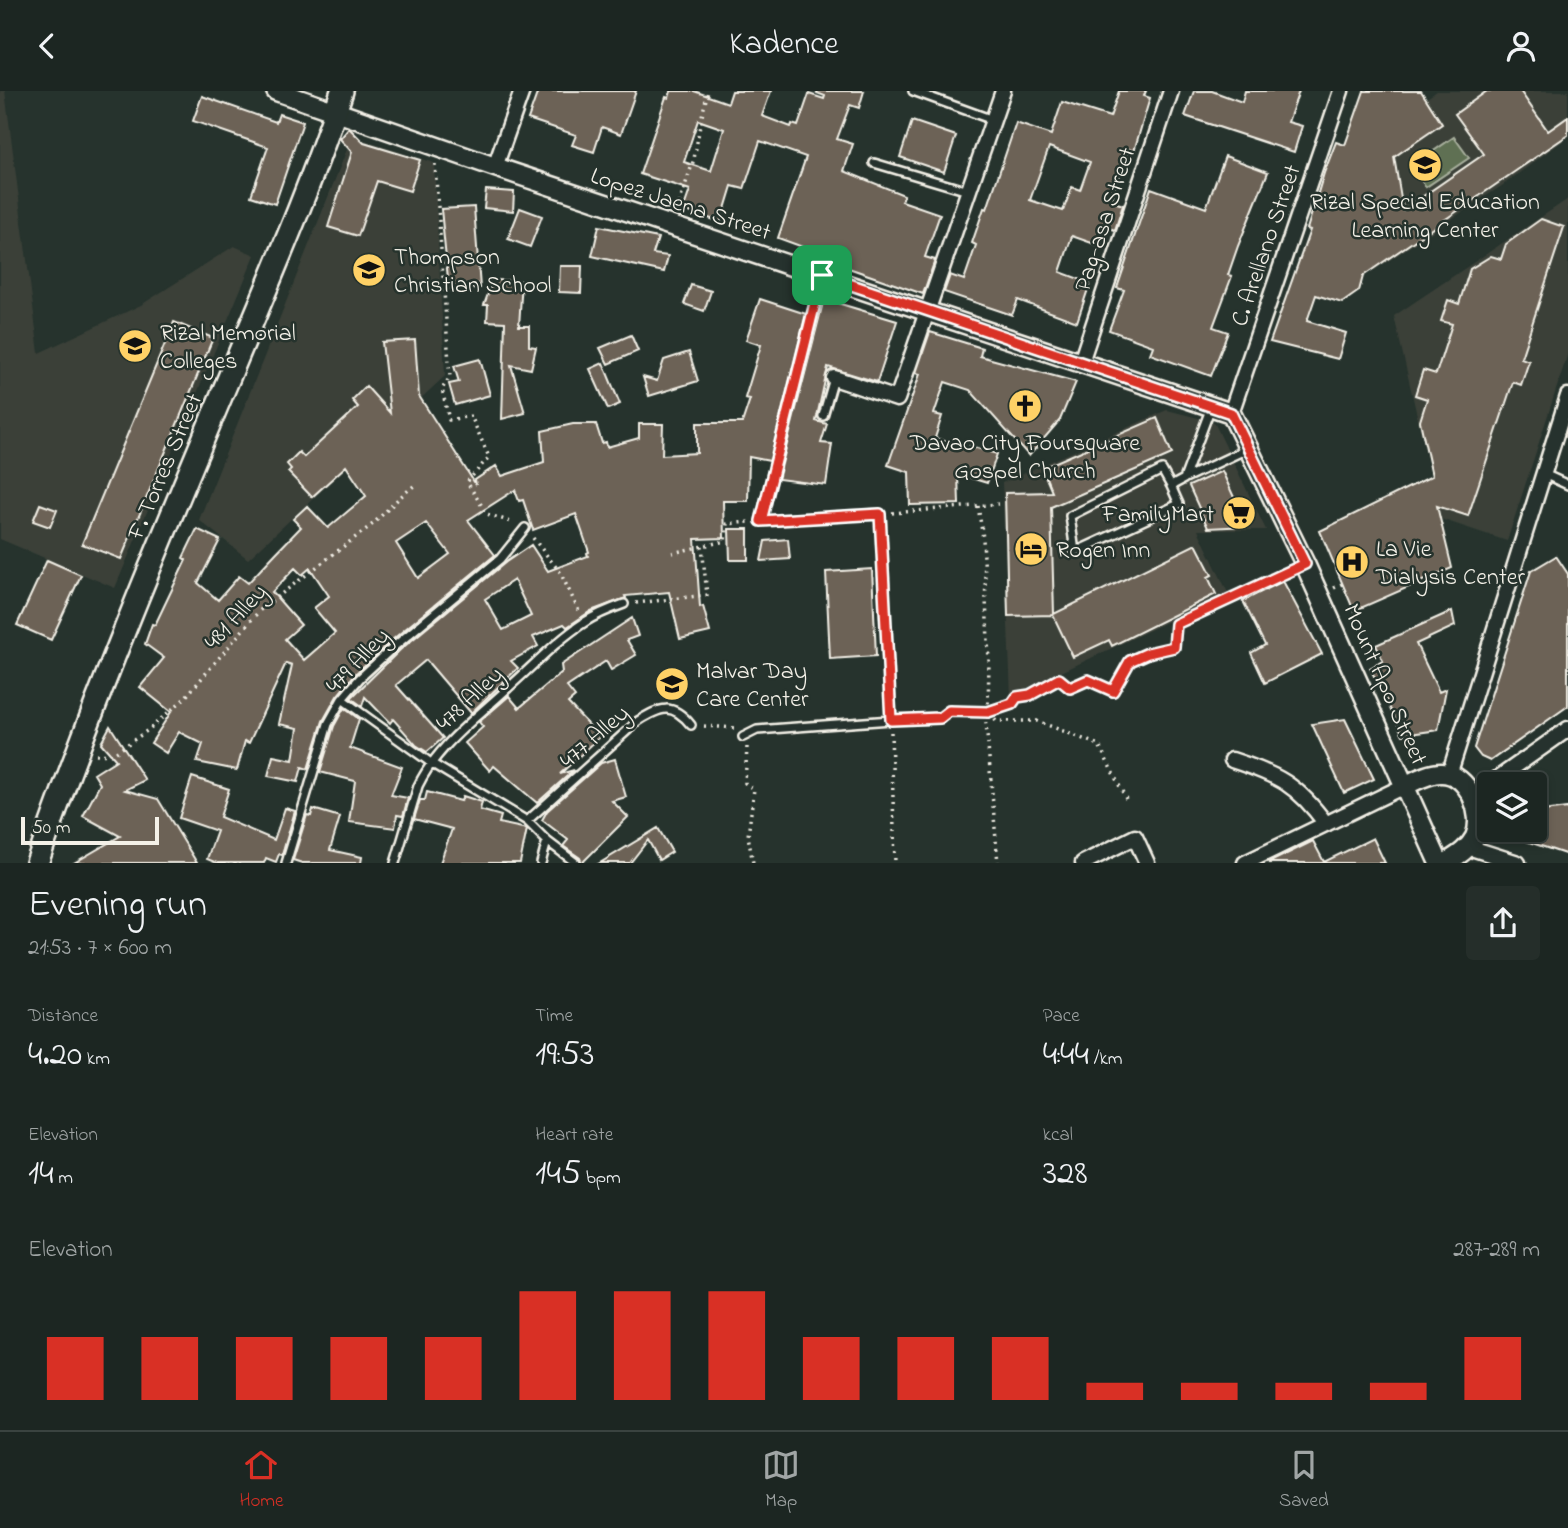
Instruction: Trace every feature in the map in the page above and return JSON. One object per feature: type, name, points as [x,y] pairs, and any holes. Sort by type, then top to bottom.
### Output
[{"type":"main road","name":"F. Torres Street","points":[[37,863],[77,749],[265,291],[339,101]]},
{"type":"street","name":"Lopez Jaena Street","points":[[276,91],[339,101],[434,146],[1231,413]]},
{"type":"street","points":[[495,167],[522,91]]},
{"type":"street","points":[[834,379],[897,399],[1003,91]]},
{"type":"street","name":"Pag-asa Street","points":[[1081,362],[1171,91]]},
{"type":"street","name":"C. Arellano Street","points":[[1231,413],[1341,91]]},
{"type":"street","points":[[1449,775],[1568,396]]},
{"type":"street","name":"Mount Apo Street","points":[[1231,413],[1305,564],[1439,863]]},
{"type":"street","points":[[1507,772],[1568,729]]},
{"type":"street","points":[[1232,760],[1265,771],[1296,789],[1326,824]]},
{"type":"street","points":[[1252,861],[1404,786],[1430,775],[1449,775],[1459,780],[1472,797],[1479,814],[1479,823],[1474,839],[1468,847],[1446,863]]},
{"type":"street","points":[[1472,797],[1477,793]]},
{"type":"street","points":[[1083,863],[1135,837],[1147,863]]},
{"type":"street","points":[[1468,847],[1518,863]]},
{"type":"lane","points":[[913,91],[993,120]]},
{"type":"lane","points":[[874,163],[968,191]]},
{"type":"lane","points":[[822,275],[761,521],[880,514],[891,720]]},
{"type":"lane","points":[[822,416],[834,379]]},
{"type":"lane","points":[[1184,479],[1211,406]]},
{"type":"lane","points":[[1171,486],[1248,448]]},
{"type":"lane","points":[[1162,470],[1171,486],[1180,504],[1075,552],[1070,516],[1162,470]]},
{"type":"lane","points":[[1544,474],[1568,485]]},
{"type":"lane","name":"479 Alley","points":[[286,863],[328,724],[342,699],[360,678],[396,645],[500,558],[525,528]]},
{"type":"lane","name":"478 Alley","points":[[395,863],[413,799],[431,763],[442,749],[558,642],[585,622],[624,604]]},
{"type":"lane","points":[[342,699],[431,763],[527,821],[547,841],[576,863]]},
{"type":"lane","name":"477 Alley","points":[[527,821],[638,721],[652,712],[673,709],[682,714],[691,725]]},
{"type":"lane","points":[[743,737],[757,730],[940,718]]},
{"type":"lane","points":[[541,863],[547,841]]},
{"type":"path","points":[[671,225],[694,159],[708,91]]},
{"type":"path","points":[[434,146],[450,377],[442,389],[449,420],[471,416],[489,457],[467,482],[487,514],[525,528],[560,572],[585,622]]},
{"type":"path","name":"481 Alley","points":[[77,749],[111,755],[148,730],[184,699],[259,611],[373,524],[416,484]]},
{"type":"path","points":[[880,514],[998,504]]},
{"type":"path","points":[[978,506],[983,538],[989,661],[986,723],[998,863]]},
{"type":"path","points":[[672,553],[725,541],[727,524],[761,521]]},
{"type":"path","points":[[624,604],[707,595],[702,546]]},
{"type":"path","points":[[940,718],[949,711],[988,712],[1012,704],[1017,697],[1030,695],[1059,679],[1070,688],[1088,680],[1113,691],[1130,661],[1148,653],[1174,647],[1176,624],[1305,564]]},
{"type":"path","points":[[1334,588],[1342,584]]},
{"type":"path","points":[[988,712],[996,721],[1037,721],[1099,745],[1126,799]]},
{"type":"path","points":[[891,720],[895,863]]},
{"type":"path","points":[[691,725],[738,728],[743,737],[748,751],[746,783],[754,789],[748,837],[753,863]]},
{"type":"shaded area","name":"Rizal Memorial Colleges","points":[[0,91],[5,91],[39,353],[141,305],[234,246],[255,255],[115,588],[0,539]]},
{"type":"shaded area","name":"Rizal Special Education Learning Center","points":[[1437,91],[1568,91],[1568,137],[1503,185],[1373,271],[1358,146]]},
{"type":"shaded area","name":"Thompson Christian School","points":[[352,137],[434,163],[445,376],[248,559],[199,520]]},
{"type":"shaded area","points":[[1568,199],[1568,353],[1507,541],[1441,519],[1394,316]]},
{"type":"shaded area","points":[[1167,410],[1214,422],[1266,530],[1198,530],[1228,593],[1011,696],[1002,483]]},
{"type":"green space","points":[[1454,137],[1469,158],[1426,187],[1412,166]]},
{"type":"building","points":[[538,91],[636,91],[621,134],[602,127],[594,152],[572,145],[576,135],[528,119]]},
{"type":"building","points":[[671,91],[694,91],[728,103],[732,91],[771,91],[762,116],[791,127],[792,124],[798,126],[809,94],[824,99],[825,96],[817,93],[818,91],[864,91],[859,108],[850,105],[837,139],[853,144],[844,171],[904,195],[902,201],[940,214],[925,257],[935,260],[923,294],[840,265],[841,261],[778,238],[806,157],[760,141],[744,189],[732,186],[721,222],[683,210],[690,190],[640,174],[666,97],[669,98]],"holes":[[[698,120],[724,129],[711,171],[684,162]]]},
{"type":"building","points":[[1119,91],[1146,91],[1144,96],[1150,98],[1134,151],[1129,149],[1111,201],[1123,205],[1115,230],[1109,228],[1103,247],[1072,236],[1060,272],[1090,283],[1077,322],[1018,300],[1012,315],[944,292],[950,275],[964,280],[976,245],[972,243],[984,208],[987,209],[1016,123],[1051,135],[1062,102],[1110,117]],"holes":[[[1049,147],[1090,162],[1080,190],[1072,187],[1063,211],[1030,200]]]},
{"type":"building","points":[[1194,91],[1212,91],[1242,102],[1245,91],[1299,91],[1288,122],[1302,126],[1294,152],[1185,116]]},
{"type":"building","points":[[1364,91],[1421,91],[1442,124],[1394,157],[1403,210],[1484,154],[1455,114],[1487,91],[1520,91],[1548,131],[1568,117],[1568,135],[1363,276],[1359,291],[1342,303],[1316,295],[1307,321],[1346,333],[1338,359],[1270,342],[1310,230],[1307,229],[1324,173],[1336,142],[1345,145]]},
{"type":"building","points":[[202,96],[276,122],[279,114],[303,122],[275,204],[251,196],[268,147],[193,121]]},
{"type":"building","points":[[912,121],[956,136],[944,172],[900,157]]},
{"type":"building","points":[[349,128],[364,143],[420,160],[410,191],[377,181],[358,236],[328,227],[352,152],[340,139]]},
{"type":"building","points":[[1225,156],[1268,172],[1238,246],[1228,275],[1232,276],[1213,327],[1228,332],[1211,376],[1150,354],[1153,346],[1109,330],[1124,290],[1117,288],[1151,188],[1206,208]]},
{"type":"building","points":[[486,190],[514,192],[513,211],[484,208]]},
{"type":"building","points":[[474,207],[480,288],[449,289],[441,209]]},
{"type":"building","points":[[520,208],[542,216],[530,247],[508,239]]},
{"type":"building","points":[[1541,219],[1564,227],[1521,358],[1529,361],[1521,385],[1513,382],[1468,516],[1437,506],[1452,568],[1354,611],[1320,531],[1432,476],[1420,421],[1427,399],[1415,395],[1423,370],[1436,374],[1452,324],[1441,321],[1448,300],[1459,304],[1470,269],[1491,256],[1501,259],[1506,244]]},
{"type":"building","points":[[599,226],[658,238],[653,254],[668,256],[664,272],[592,256]]},
{"type":"building","points":[[560,266],[582,266],[581,293],[559,292]]},
{"type":"building","points":[[493,280],[522,281],[519,326],[529,326],[529,346],[536,347],[531,369],[511,365],[525,413],[502,419],[505,322],[487,321],[488,305],[484,305]]},
{"type":"building","points":[[691,285],[711,291],[704,311],[684,304]]},
{"type":"building","points":[[760,299],[806,314],[770,461],[749,457],[748,501],[723,501],[724,538],[695,539],[700,607],[703,606],[710,632],[680,639],[669,592],[625,596],[626,598],[591,611],[567,627],[564,624],[533,637],[538,646],[511,661],[518,668],[471,713],[426,660],[396,685],[443,738],[427,752],[416,745],[393,719],[390,723],[365,697],[362,706],[351,698],[400,650],[506,562],[531,545],[548,571],[588,556],[576,514],[533,530],[523,500],[519,501],[515,490],[468,520],[495,555],[355,674],[337,696],[323,721],[308,769],[302,767],[298,782],[268,776],[273,756],[293,760],[298,728],[279,724],[292,665],[286,663],[249,743],[245,741],[237,770],[197,762],[203,744],[179,732],[166,753],[151,743],[171,712],[140,687],[164,658],[145,644],[152,624],[155,625],[186,560],[183,558],[197,529],[220,540],[198,583],[218,600],[239,576],[248,583],[301,527],[293,519],[307,506],[328,528],[366,496],[346,466],[312,497],[288,472],[291,469],[287,464],[299,452],[304,457],[358,407],[352,400],[366,386],[390,413],[382,342],[415,340],[419,396],[476,485],[475,480],[496,466],[502,476],[544,462],[542,431],[573,424],[596,424],[602,443],[606,442],[607,447],[639,438],[639,424],[663,424],[662,455],[697,453],[697,423],[742,423],[750,399],[745,398],[761,345],[746,340]],"holes":[[[426,523],[450,554],[418,578],[396,543]],[[295,568],[302,575],[310,568],[329,596],[314,608],[335,633],[304,660],[285,639],[301,625],[272,592]],[[514,580],[531,616],[503,630],[485,599]]]},
{"type":"building","points":[[824,299],[897,321],[877,382],[828,367],[816,421],[827,424],[821,443],[832,444],[826,485],[778,479]]},
{"type":"building","points":[[174,322],[213,338],[121,559],[82,544]]},
{"type":"building","points":[[930,332],[982,348],[980,356],[1076,382],[1060,420],[1029,456],[970,390],[945,382],[934,414],[942,416],[935,438],[969,449],[970,446],[997,454],[987,483],[958,474],[959,504],[910,505],[909,472],[888,465],[920,374],[916,373]]},
{"type":"building","points":[[631,335],[638,351],[608,364],[600,348]]},
{"type":"building","points":[[689,352],[698,381],[649,396],[643,377],[657,381],[664,360]]},
{"type":"building","points":[[480,359],[490,395],[455,405],[449,384],[459,382],[454,366]]},
{"type":"building","points":[[603,363],[620,404],[608,409],[590,369]]},
{"type":"building","points":[[1157,418],[1172,454],[1051,507],[1054,614],[1196,544],[1212,575],[1208,577],[1216,594],[1112,646],[1109,640],[1073,657],[1053,615],[1008,616],[1005,493],[1052,492],[1042,468]]},
{"type":"building","points":[[1222,471],[1247,526],[1208,528],[1189,486]]},
{"type":"building","points":[[40,504],[57,510],[50,527],[33,521]]},
{"type":"building","points":[[729,529],[748,529],[748,560],[730,560]]},
{"type":"building","points":[[788,539],[790,559],[761,561],[765,541]]},
{"type":"building","points":[[1556,556],[1568,574],[1568,706],[1490,761],[1481,757],[1474,748],[1531,571]]},
{"type":"building","points":[[47,560],[81,575],[51,640],[17,625]]},
{"type":"building","points":[[872,569],[876,656],[830,659],[826,572]]},
{"type":"building","points":[[1283,581],[1322,654],[1265,683],[1251,653],[1265,645],[1243,601]]},
{"type":"building","points":[[1452,611],[1455,626],[1416,644],[1439,692],[1446,689],[1438,730],[1403,735],[1370,668],[1383,661],[1376,645]]},
{"type":"building","points":[[632,618],[638,636],[627,640],[636,655],[611,670],[606,661],[567,687],[575,697],[568,703],[600,737],[560,774],[574,770],[537,803],[494,766],[490,771],[465,743],[483,727],[479,722],[509,696],[519,708],[562,672],[561,665]]},
{"type":"building","points":[[344,708],[359,719],[350,748],[402,767],[391,795],[408,798],[403,816],[397,815],[395,828],[349,822],[355,781],[320,772],[334,726]]},
{"type":"building","points":[[1345,719],[1374,779],[1344,793],[1312,724]]},
{"type":"building","points":[[110,726],[145,780],[125,790],[158,799],[197,863],[74,863],[120,836],[83,816],[100,784],[94,774],[116,760],[101,743]]},
{"type":"building","points":[[615,759],[626,797],[612,801],[628,817],[582,863],[580,858],[563,846],[568,840],[542,820],[547,811],[601,763]]},
{"type":"building","points":[[192,777],[229,789],[220,817],[274,840],[285,808],[295,811],[282,855],[279,854],[276,862],[266,858],[264,863],[217,863],[207,859],[217,831],[179,818]]},
{"type":"building","points":[[427,792],[461,801],[463,796],[482,802],[480,810],[501,816],[499,823],[527,829],[520,863],[440,863],[452,829],[414,819],[420,800],[425,800]]},
{"type":"building","points":[[1568,808],[1568,855],[1529,842],[1547,842],[1547,811]]},
{"type":"building","points":[[313,809],[340,817],[330,850],[362,857],[361,863],[302,863],[293,860],[307,815],[311,816]]},
{"type":"building","points":[[658,828],[672,852],[659,860],[648,840],[630,863],[600,863]]},
{"type":"building","points":[[1373,838],[1385,863],[1268,863],[1313,841],[1324,862]]},
{"type":"place","name":"Rizal Special Education Learning Center","points":[[1425,165]]},
{"type":"place","name":"Thompson Christian School","points":[[369,270]]},
{"type":"place","name":"Rizal Memorial Colleges","points":[[135,346]]},
{"type":"place","name":"Davao City Foursquare Gospel Church","points":[[1025,406]]},
{"type":"place","name":"FamilyMart","points":[[1239,513]]},
{"type":"place","name":"Rogen Inn","points":[[1031,549]]},
{"type":"place","name":"La Vie Dialysis Center","points":[[1352,562]]},
{"type":"place","name":"Malvar Day Care Center","points":[[672,684]]},
{"type":"route","points":[[822,275],[1231,413],[1305,564],[1176,624],[1174,647],[1148,653],[1130,661],[1113,691],[1088,680],[1070,688],[1059,679],[1030,695],[1017,697],[1012,704],[988,712],[949,711],[940,718],[891,720],[880,514],[761,521],[822,275]]}]
